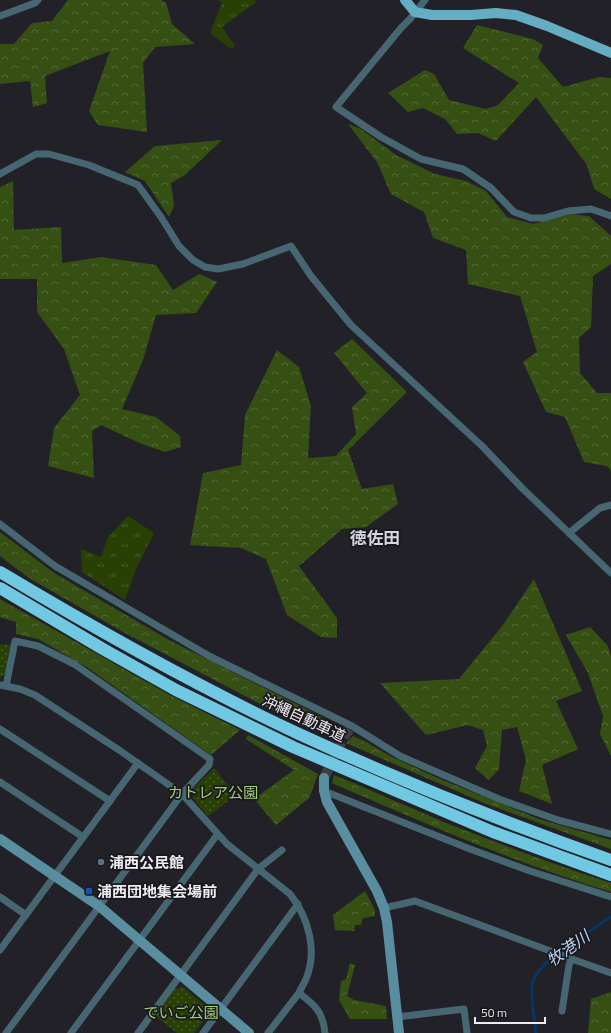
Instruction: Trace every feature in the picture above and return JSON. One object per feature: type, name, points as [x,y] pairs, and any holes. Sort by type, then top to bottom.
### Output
[{"type":"highway","name":"沖縄自動車道","points":[[0,572],[142,654],[242,706],[298,733],[352,758],[490,815],[611,860]]},
{"type":"highway","name":"沖縄自動車道","points":[[0,588],[176,690],[293,747],[493,832],[611,875]]},
{"type":"main road","points":[[405,0],[415,12],[443,16],[496,13],[528,18],[611,53]]},
{"type":"street","points":[[0,16],[35,3],[38,0]]},
{"type":"street","points":[[425,0],[336,107],[381,137],[422,159],[463,169],[492,188],[514,212],[531,218],[544,218],[568,211],[591,209],[611,216]]},
{"type":"street","points":[[0,174],[36,154],[49,154],[89,165],[138,185],[161,217],[179,246],[193,260],[205,267],[218,269],[243,264],[291,246],[311,276],[351,326],[482,446],[522,488],[611,573]]},
{"type":"street","points":[[569,533],[600,508],[611,505]]},
{"type":"street","points":[[0,524],[55,566],[195,648],[352,726],[400,756],[498,799],[558,820],[611,834]]},
{"type":"street","points":[[6,1033],[182,794],[209,765],[210,759],[74,664],[38,646],[15,641],[3,686],[20,689],[35,695],[182,794],[217,835],[258,869],[282,886],[298,904],[306,920],[310,938],[310,968],[299,993],[268,1033]]},
{"type":"street","points":[[0,729],[110,801]]},
{"type":"street","points":[[0,949],[138,763]]},
{"type":"street","points":[[324,778],[324,791],[327,802],[377,891],[384,908],[387,922],[399,1033]]},
{"type":"street","points":[[0,782],[83,837]]},
{"type":"street","points":[[324,791],[478,852],[530,871],[611,897]]},
{"type":"street","points":[[71,1033],[217,835]]},
{"type":"street","points":[[0,839],[99,906],[249,1033]]},
{"type":"street","points":[[138,1033],[258,869],[282,850]]},
{"type":"street","points":[[0,897],[26,915]]},
{"type":"street","points":[[384,908],[415,901],[611,973]]},
{"type":"street","points":[[203,1033],[298,904]]},
{"type":"street","points":[[562,1011],[569,965],[572,959]]},
{"type":"street","points":[[299,993],[321,1014],[324,1022],[325,1033]]},
{"type":"street","points":[[397,1017],[464,1009],[467,1033]]},
{"type":"green space","points":[[68,0],[161,0],[166,3],[172,24],[195,44],[155,47],[143,63],[147,132],[98,125],[89,111],[110,51],[45,76],[47,103],[33,107],[30,81],[0,84],[0,44],[14,44],[32,23],[52,21]]},
{"type":"green space","points":[[218,0],[256,0],[255,3],[222,27],[235,46],[231,49],[210,33],[222,3]]},
{"type":"green space","points":[[477,25],[533,39],[543,45],[538,58],[563,87],[599,77],[611,78],[611,199],[594,189],[587,165],[536,97],[496,141],[478,133],[457,134],[445,119],[423,108],[408,112],[388,93],[425,70],[434,74],[449,100],[486,109],[498,105],[519,83],[463,48]]},
{"type":"green space","points":[[348,124],[361,129],[396,155],[435,174],[466,181],[486,191],[507,217],[533,224],[569,214],[589,216],[611,236],[611,264],[593,276],[591,327],[579,338],[580,373],[597,393],[611,393],[611,471],[607,466],[584,462],[565,417],[546,412],[523,362],[537,352],[520,296],[468,284],[466,250],[433,238],[424,212],[391,194],[377,162]]},
{"type":"green space","points":[[222,140],[185,175],[171,183],[174,206],[169,217],[145,181],[125,172],[155,146]]},
{"type":"green space","points":[[13,181],[14,230],[61,227],[62,263],[101,257],[156,265],[173,290],[199,274],[217,282],[196,313],[156,315],[143,360],[122,409],[156,417],[180,436],[181,447],[165,452],[142,444],[101,425],[92,431],[94,478],[48,466],[54,428],[80,395],[64,349],[37,312],[37,279],[0,279],[0,187]]},
{"type":"green space","points":[[352,339],[407,392],[348,450],[362,489],[393,484],[398,504],[366,527],[342,529],[299,566],[337,618],[337,638],[321,637],[287,615],[266,559],[241,548],[190,545],[203,473],[241,465],[245,415],[277,350],[299,367],[311,406],[308,458],[336,456],[356,434],[352,407],[367,393],[334,353]]},
{"type":"green space","points":[[128,516],[154,533],[136,569],[125,600],[82,572],[81,549],[101,557],[108,537]]},
{"type":"green space","points":[[0,532],[54,573],[169,640],[328,721],[332,725],[332,736],[262,705],[123,632],[29,578],[0,556]]},
{"type":"green space","points":[[534,579],[582,691],[556,701],[578,749],[542,765],[552,804],[519,791],[526,760],[517,727],[502,730],[499,769],[489,780],[475,768],[487,746],[483,730],[468,725],[426,735],[380,683],[459,679],[503,625]]},
{"type":"green space","points":[[0,599],[168,694],[240,730],[211,755],[88,668],[38,639],[16,634],[16,622],[0,617]]},
{"type":"green space","points":[[590,627],[608,646],[611,656],[611,756],[600,734],[603,716],[588,673],[566,635]]},
{"type":"green space","points":[[0,644],[10,645],[5,674],[0,678]]},
{"type":"green space","points":[[248,735],[318,774],[309,798],[276,825],[254,799],[294,770],[246,739]]},
{"type":"green space","points":[[353,736],[392,757],[438,778],[539,819],[611,840],[611,849],[484,803],[346,743]]},
{"type":"green space","name":"カトレア公園","points":[[214,768],[236,795],[208,816],[193,798],[192,790]]},
{"type":"green space","points":[[334,775],[446,823],[548,862],[611,883],[611,892],[575,881],[435,827],[332,783]]},
{"type":"green space","points":[[365,891],[375,910],[375,916],[363,918],[361,925],[355,925],[354,931],[335,930],[333,915]]},
{"type":"green space","points":[[350,963],[355,965],[347,996],[354,1000],[386,1006],[387,1019],[350,1019],[339,1000],[341,981],[346,979]]},
{"type":"green space","name":"でいご公園","points":[[183,987],[208,1008],[209,1014],[194,1033],[177,1033],[154,1015],[174,989]]},
{"type":"green space","points":[[611,992],[611,1033],[588,1033],[591,999]]},
{"type":"waterway","name":"牧港川","points":[[536,1033],[532,986],[538,972],[556,954],[611,917]]},
{"type":"tunnel","points":[[324,778],[344,737],[352,726]]},
{"type":"place","name":"浦西公民館","points":[[101,862]]},
{"type":"place","name":"浦西団地集会場前","points":[[89,891]]},
{"type":"district","name":"徳佐田","points":[[375,538]]}]
